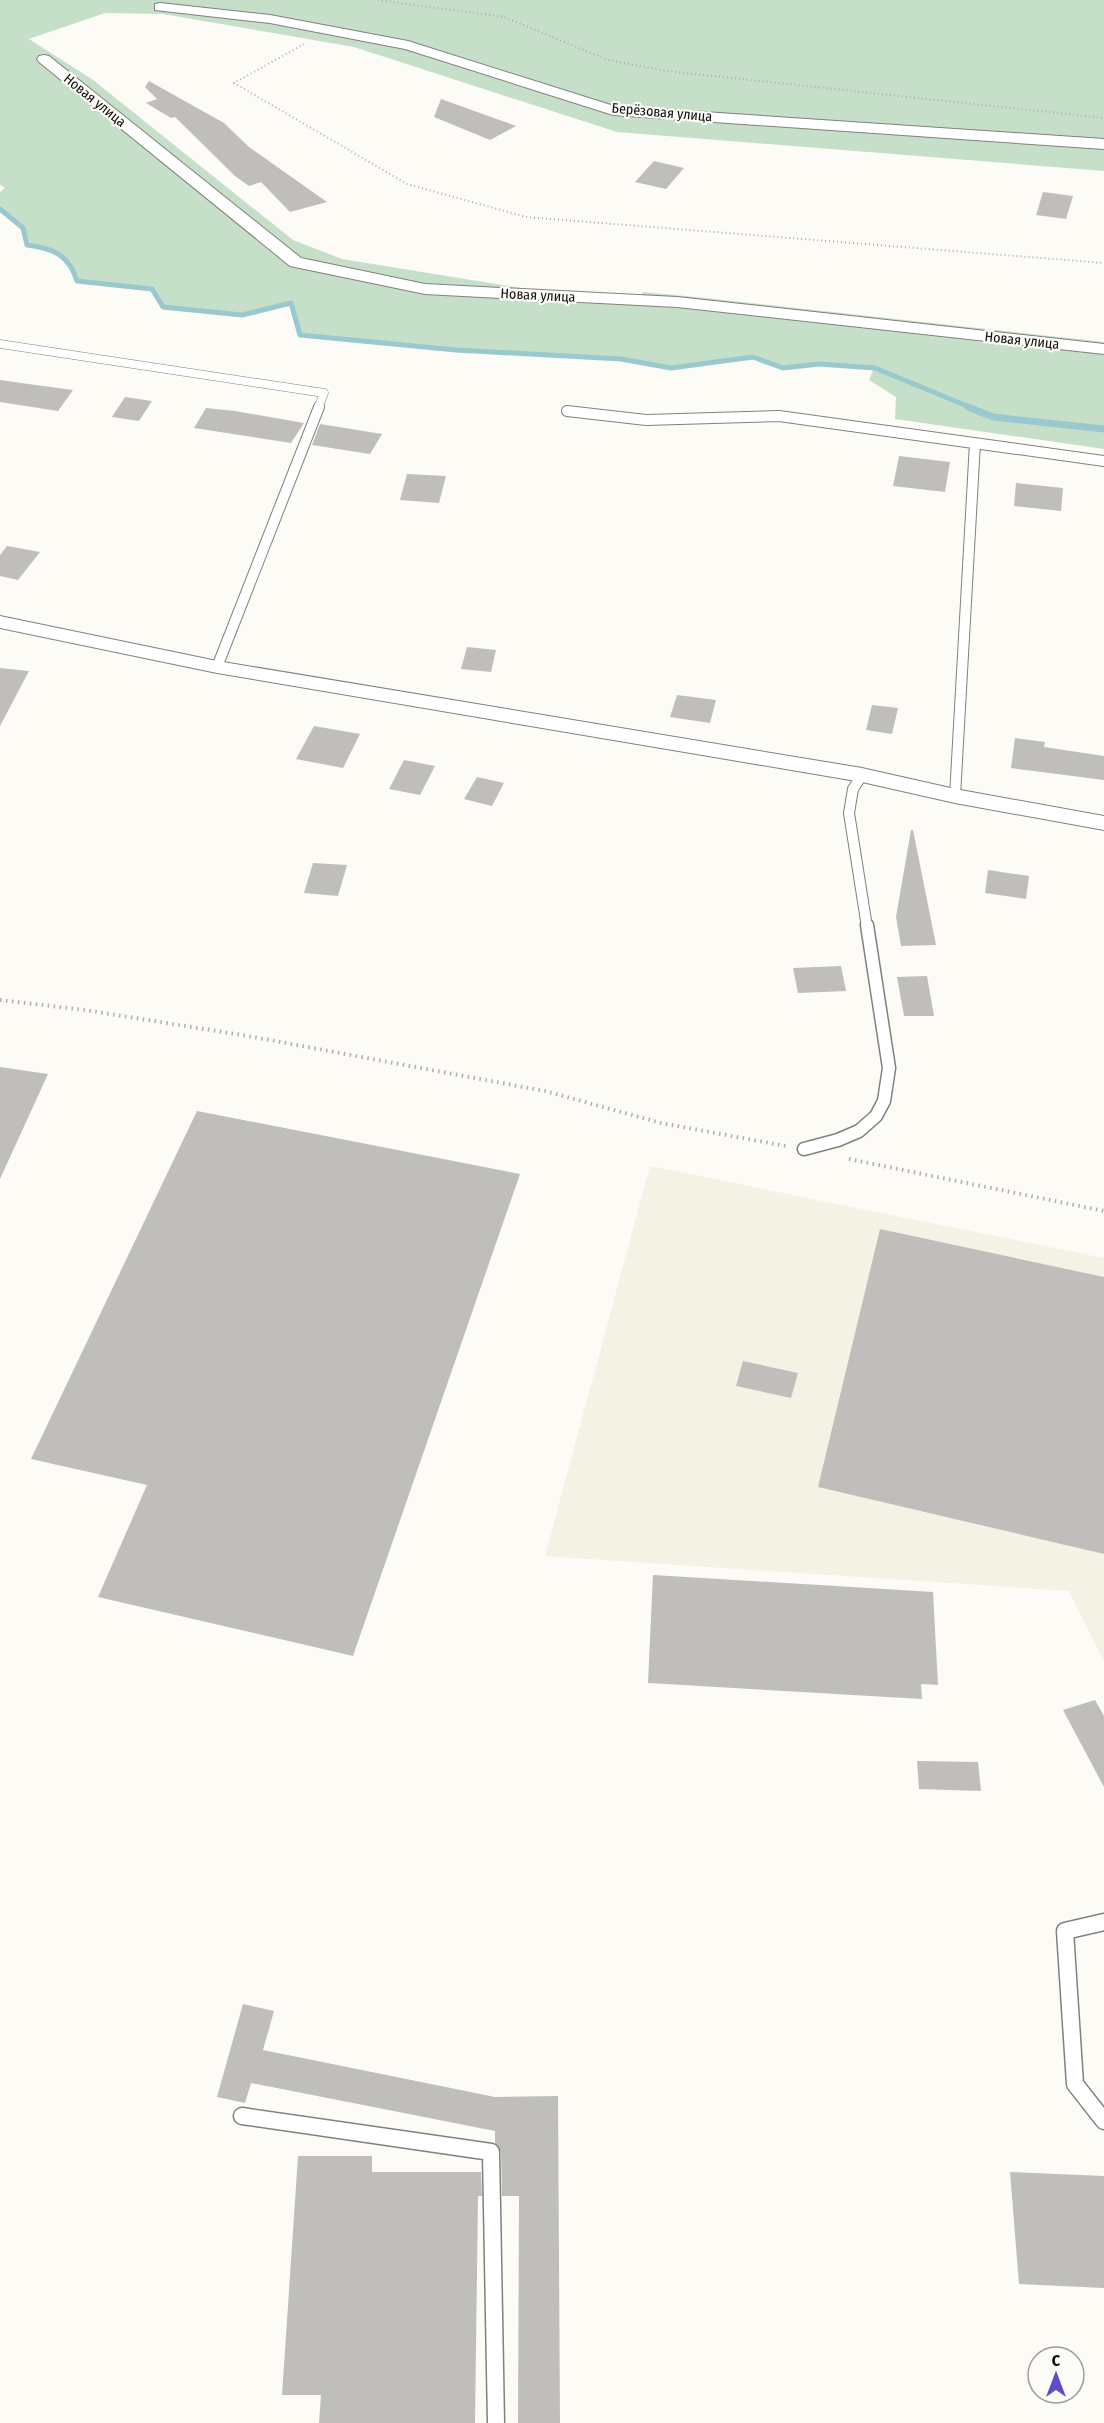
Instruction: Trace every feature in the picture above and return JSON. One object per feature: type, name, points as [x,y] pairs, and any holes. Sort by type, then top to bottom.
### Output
[{"type":"street","name":"Берёзовая улица","points":[[160,7],[270,20],[408,45],[613,110],[1104,144]]},
{"type":"street","name":"Новая улица","points":[[44,59],[296,262],[425,289],[678,302],[1104,349]]},
{"type":"street","points":[[0,622],[217,667],[862,775],[955,796],[1104,823]]},
{"type":"lane","points":[[0,344],[324,393],[217,667]]},
{"type":"lane","points":[[567,411],[646,420],[779,416],[1104,461]]},
{"type":"lane","points":[[955,796],[975,443]]},
{"type":"lane","points":[[804,1149],[849,1138],[868,1125],[883,1105],[890,1068],[849,813],[853,789],[862,775]]},
{"type":"lane","points":[[1104,1922],[1065,1931],[1075,2085],[1104,2121]]},
{"type":"lane","points":[[242,2116],[491,2152],[496,2423]]},
{"type":"path","points":[[378,0],[504,17],[608,60],[667,71],[1104,118]]},
{"type":"path","points":[[330,30],[234,83],[407,184],[526,217],[1104,263]]},
{"type":"path","points":[[0,1000],[85,1010],[248,1036],[545,1091],[661,1123],[804,1149],[1104,1211]]},
{"type":"shaded area","points":[[650,1166],[1104,1258],[1104,1277],[880,1229],[818,1487],[1104,1554],[1104,1662],[1069,1591],[545,1556]],"holes":[[[743,1361],[797,1373],[791,1398],[737,1386]]]},
{"type":"green space","points":[[0,0],[1104,0],[1104,171],[617,132],[354,47],[163,14],[105,13],[29,39],[93,80],[293,240],[342,259],[545,292],[640,300],[643,292],[1104,342],[1104,449],[895,419],[896,397],[869,380],[874,368],[819,364],[783,368],[753,357],[671,368],[621,359],[456,350],[300,335],[291,304],[242,315],[163,307],[152,289],[77,281],[74,271],[65,258],[52,250],[27,245],[23,228],[0,209],[0,192],[5,188],[0,185]]},
{"type":"building","points":[[149,81],[224,123],[249,147],[327,202],[290,212],[261,182],[249,186],[235,176],[175,117],[171,118],[146,103],[157,99],[145,87]]},
{"type":"building","points":[[441,99],[516,126],[490,140],[434,117]]},
{"type":"building","points":[[654,161],[684,168],[666,189],[635,182]]},
{"type":"building","points":[[1043,192],[1073,196],[1066,219],[1036,215]]},
{"type":"building","points":[[0,380],[73,390],[58,411],[0,402]]},
{"type":"building","points":[[125,397],[152,401],[139,421],[112,417]]},
{"type":"building","points":[[206,408],[304,423],[291,443],[194,428]]},
{"type":"building","points":[[320,424],[382,434],[370,454],[312,445]]},
{"type":"building","points":[[899,456],[950,462],[945,492],[893,486]]},
{"type":"building","points":[[407,474],[446,476],[439,503],[400,500]]},
{"type":"building","points":[[1016,483],[1063,488],[1061,511],[1014,506]]},
{"type":"building","points":[[7,546],[40,552],[18,580],[0,576],[0,555]]},
{"type":"building","points":[[467,647],[496,650],[491,672],[461,669]]},
{"type":"building","points":[[0,668],[29,671],[0,726]]},
{"type":"building","points":[[677,695],[716,700],[710,723],[670,717]]},
{"type":"building","points":[[872,705],[898,708],[892,734],[866,730]]},
{"type":"building","points":[[314,726],[360,734],[343,768],[296,759]]},
{"type":"building","points":[[1015,738],[1045,742],[1044,747],[1104,756],[1104,780],[1011,768]]},
{"type":"building","points":[[404,760],[435,766],[420,795],[389,789]]},
{"type":"building","points":[[477,777],[504,783],[492,806],[464,799]]},
{"type":"building","points":[[911,830],[913,830],[936,945],[901,946],[896,917]]},
{"type":"building","points":[[313,863],[347,865],[338,896],[304,893]]},
{"type":"building","points":[[988,870],[1029,876],[1026,899],[985,893]]},
{"type":"building","points":[[841,966],[846,991],[798,993],[793,968]]},
{"type":"building","points":[[927,976],[934,1016],[904,1016],[897,977]]},
{"type":"building","points":[[0,1067],[48,1074],[0,1179]]},
{"type":"building","points":[[197,1111],[520,1174],[353,1656],[98,1597],[147,1485],[31,1459]]},
{"type":"building","points":[[880,1229],[1104,1277],[1104,1554],[818,1487]]},
{"type":"building","points":[[743,1361],[798,1373],[791,1398],[736,1386]]},
{"type":"building","points":[[653,1575],[933,1592],[938,1685],[921,1684],[922,1699],[648,1683]]},
{"type":"building","points":[[1095,1700],[1104,1716],[1104,1787],[1063,1710]]},
{"type":"building","points":[[917,1761],[978,1762],[981,1791],[919,1789]]},
{"type":"building","points":[[243,2004],[274,2011],[263,2050],[495,2097],[558,2096],[560,2423],[518,2423],[519,2196],[502,2196],[501,2152],[495,2143],[495,2131],[251,2083],[245,2103],[217,2097]]},
{"type":"building","points":[[298,2156],[372,2156],[372,2172],[481,2172],[482,2196],[478,2196],[475,2423],[319,2423],[321,2395],[282,2395]]},
{"type":"building","points":[[1010,2172],[1104,2176],[1104,2288],[1019,2284]]},
{"type":"waterway","points":[[0,209],[23,228],[27,245],[45,248],[65,259],[77,281],[152,289],[163,307],[242,315],[291,303],[300,335],[456,350],[621,359],[671,368],[753,357],[783,368],[819,364],[875,368],[972,408]]},
{"type":"waterway","points":[[968,407],[993,417],[1104,429]]}]
